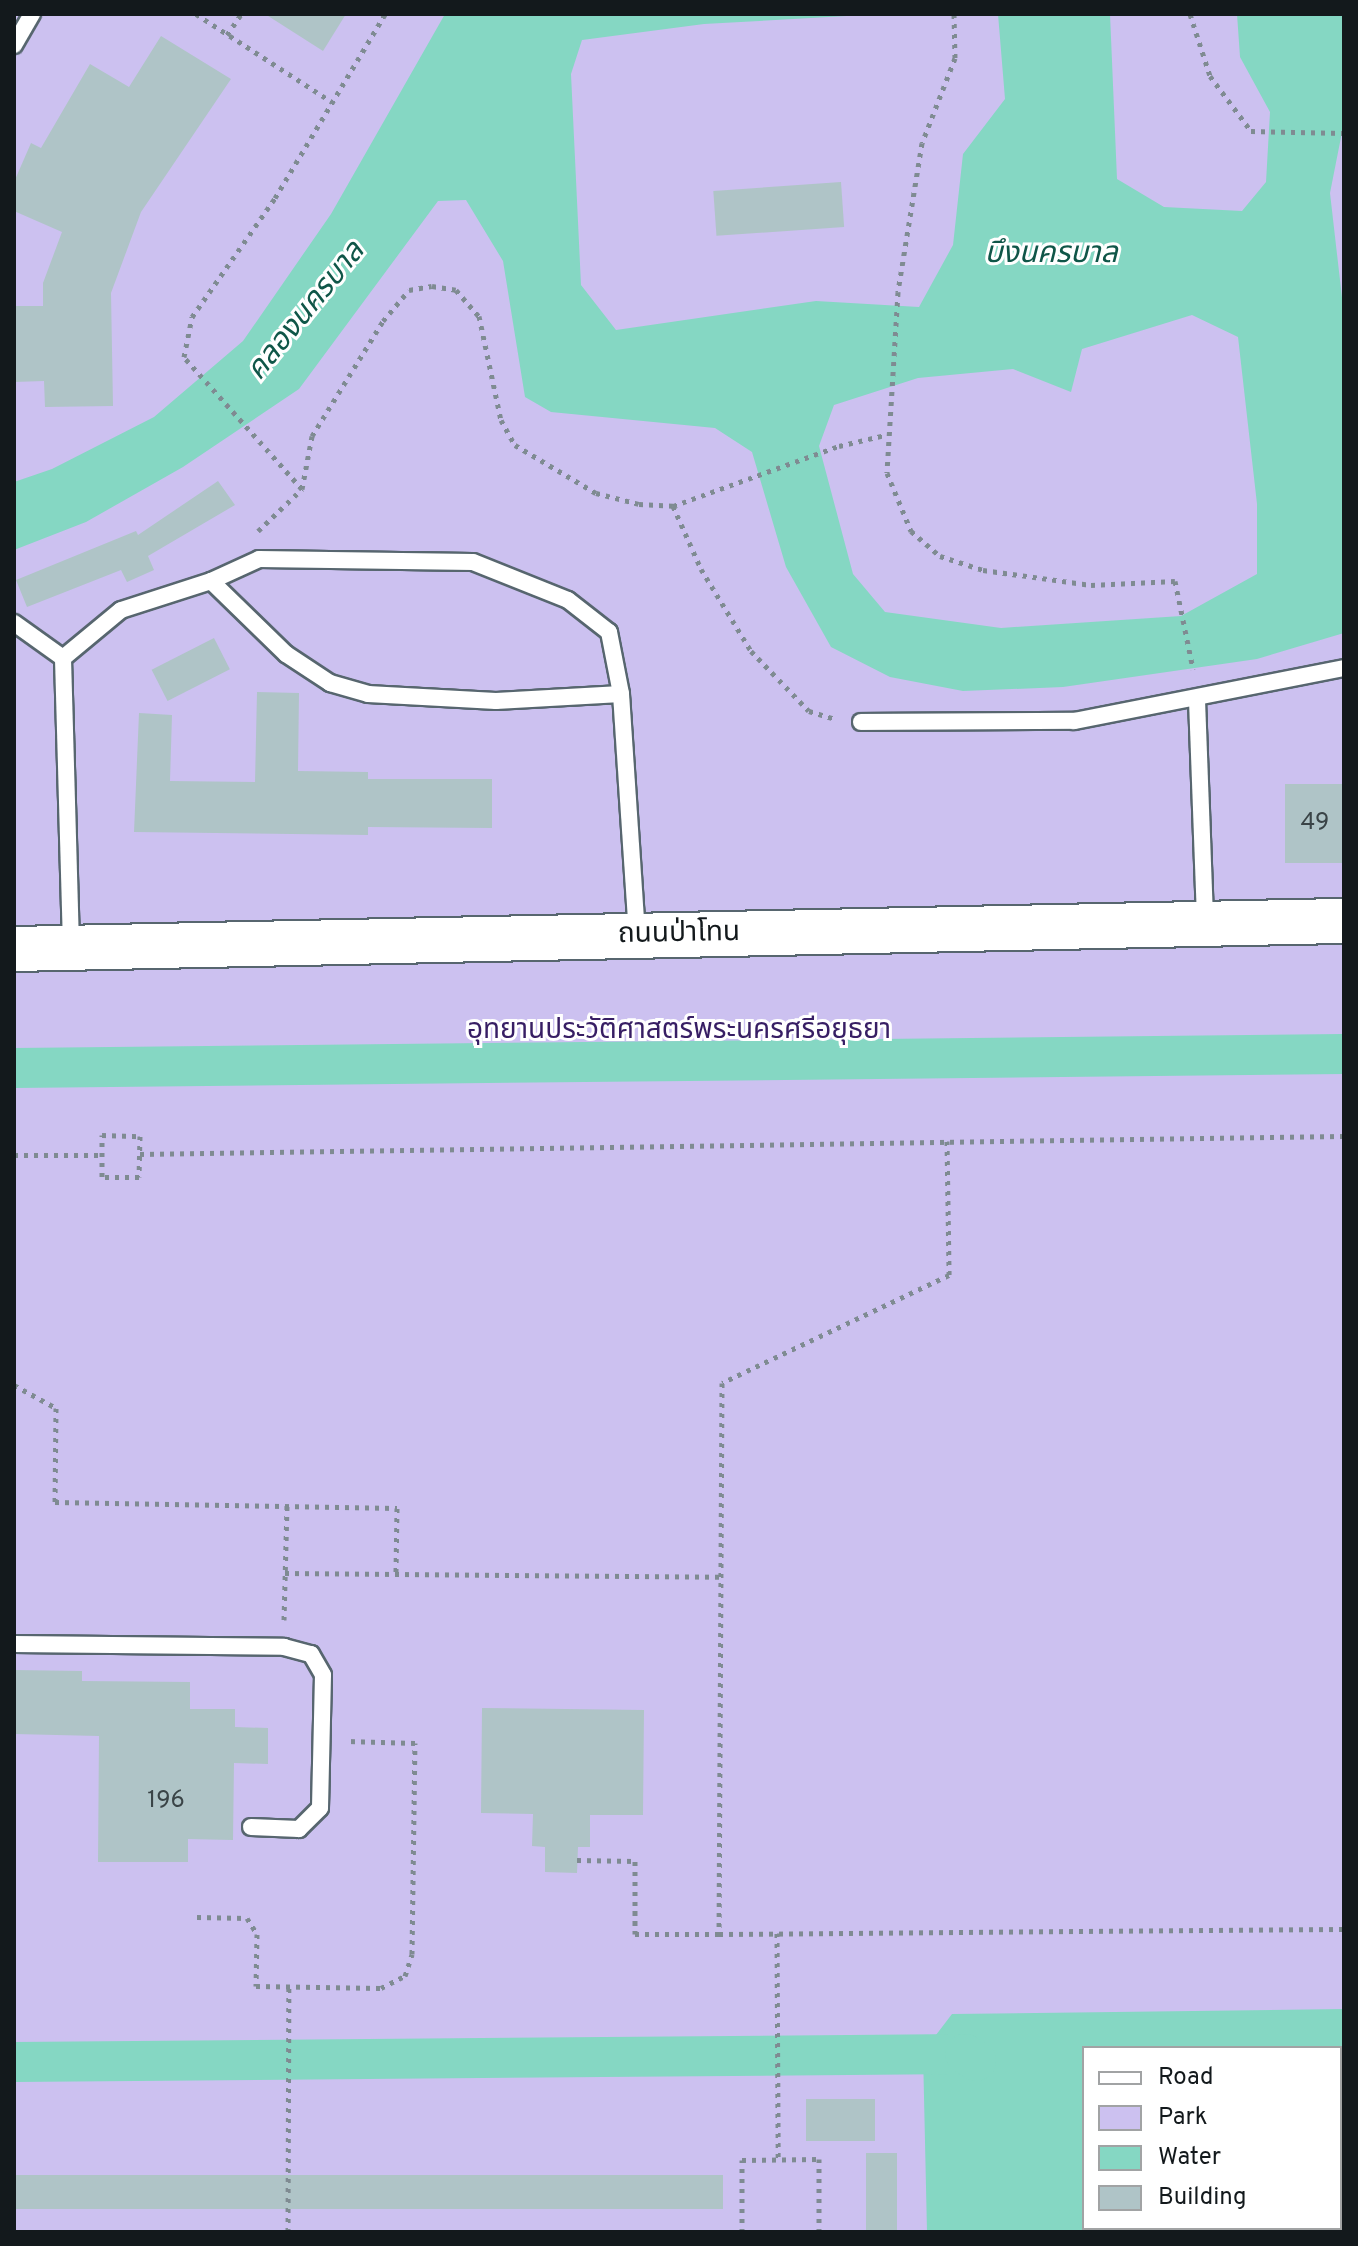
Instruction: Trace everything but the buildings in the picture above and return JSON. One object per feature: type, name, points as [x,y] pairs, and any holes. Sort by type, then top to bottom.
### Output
[{"type":"main road","name":"ถนนป่าโทน","points":[[14,949],[1344,921]]},
{"type":"lane","points":[[14,45],[32,14]]},
{"type":"lane","points":[[63,658],[121,610],[211,581],[259,559],[473,562],[568,600],[609,632],[621,694],[637,935]]},
{"type":"lane","points":[[211,581],[286,654],[330,683],[368,694],[496,701],[621,694]]},
{"type":"lane","points":[[14,623],[63,658]]},
{"type":"lane","points":[[63,658],[71,948]]},
{"type":"lane","points":[[861,722],[1074,721],[1197,700],[1344,668]]},
{"type":"lane","points":[[1197,700],[1205,924]]},
{"type":"lane","points":[[14,1644],[284,1647],[311,1654],[323,1675],[320,1808],[299,1829],[251,1827]]},
{"type":"path","points":[[196,14],[332,102]]},
{"type":"path","points":[[227,35],[241,14]]},
{"type":"path","points":[[302,489],[193,373],[184,357],[192,317],[275,198],[385,14]]},
{"type":"path","points":[[954,14],[955,58],[922,143],[898,292],[891,410],[885,435],[887,473],[911,531],[940,556],[983,570],[1077,584],[1175,581],[1181,593],[1195,682]]},
{"type":"path","points":[[1190,14],[1210,76],[1251,131],[1344,133]]},
{"type":"path","points":[[259,559],[249,539],[302,489],[312,436],[332,399],[409,290],[432,286],[456,290],[479,316],[501,420],[515,445],[596,493],[639,504],[673,506],[839,446],[885,435]]},
{"type":"path","points":[[673,506],[701,569],[773,679],[809,711],[861,722]]},
{"type":"path","points":[[102,1135],[140,1136],[139,1177],[102,1177],[102,1155],[102,1135]]},
{"type":"path","points":[[140,1154],[1344,1136]]},
{"type":"path","points":[[719,1934],[722,1383],[949,1275],[947,1141]]},
{"type":"path","points":[[14,1155],[102,1155]]},
{"type":"path","points":[[14,1385],[56,1408],[55,1502],[397,1508],[396,1573]]},
{"type":"path","points":[[284,1647],[287,1505]]},
{"type":"path","points":[[285,1573],[720,1577]]},
{"type":"path","points":[[197,1917],[247,1918],[257,1934],[256,1986],[381,1988],[405,1976],[412,1954],[415,1743],[321,1741]]},
{"type":"path","points":[[577,1860],[635,1861],[635,1934],[1344,1929]]},
{"type":"path","points":[[777,1933],[778,2159]]},
{"type":"path","points":[[288,2232],[289,1987]]},
{"type":"path","points":[[742,2232],[742,2160],[778,2159],[819,2159],[819,2232]]},
{"type":"green space","name":"อุทยานประวัติศาสตร์พระนครศรีอยุธยา","points":[[14,14],[1344,14],[1344,2232],[14,2232]]},
{"type":"water","name":"บึงนครบาล","points":[[445,14],[882,14],[704,24],[582,40],[571,74],[581,285],[616,330],[816,301],[919,307],[953,245],[963,154],[1005,99],[998,14],[1110,14],[1117,179],[1164,207],[1242,211],[1266,182],[1270,112],[1240,57],[1237,14],[1344,14],[1344,122],[1330,193],[1344,315],[1344,633],[1257,659],[1063,687],[963,691],[890,677],[831,647],[786,567],[752,452],[715,428],[551,412],[525,397],[503,261],[466,200],[438,201],[299,389],[183,467],[86,522],[14,550],[14,482],[52,469],[154,417],[243,341],[331,214]],"holes":[[[1192,315],[1238,337],[1257,504],[1257,574],[1181,616],[1001,628],[885,612],[853,574],[819,446],[834,405],[918,378],[1013,369],[1071,392],[1082,349]]]},
{"type":"water","points":[[1344,2009],[1344,2204],[1342,2046],[1082,2046],[1082,2230],[1187,2230],[927,2232],[923,2052],[952,2014]]},
{"type":"waterway","points":[[14,1068],[1344,1054]]},
{"type":"waterway","points":[[14,2062],[965,2054],[976,2061]]},
{"type":"water label","name":"คลองนครบาล","points":[[307,312]]}]
